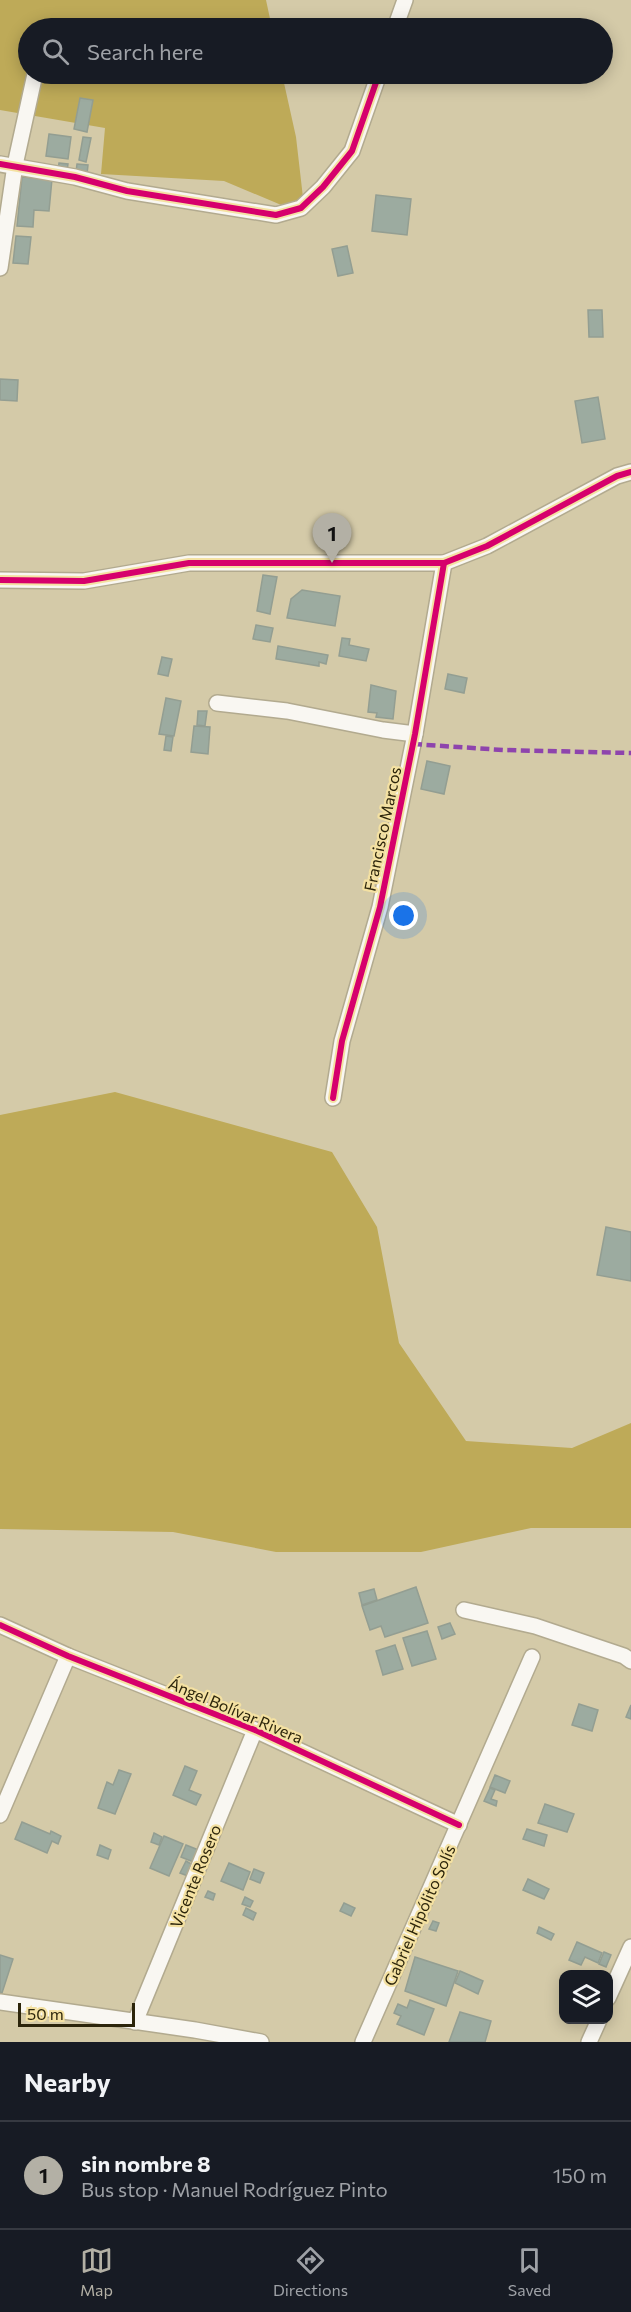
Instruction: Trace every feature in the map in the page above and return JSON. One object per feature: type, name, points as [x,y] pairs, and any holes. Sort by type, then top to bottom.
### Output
[{"type":"street","points":[[399,18],[405,0]]},
{"type":"street","points":[[0,268],[8,165],[32,84]]},
{"type":"street","points":[[8,165],[75,177],[127,191],[276,215],[301,208],[324,187],[352,151],[375,84]]},
{"type":"street","points":[[0,580],[84,581],[189,563],[444,563],[487,546],[617,476],[631,472]]},
{"type":"street","name":"Francisco Marcos","points":[[333,1098],[342,1041],[380,907],[415,734],[444,563]]},
{"type":"street","points":[[217,703],[287,711],[415,734]]},
{"type":"street","points":[[464,1610],[535,1626],[624,1656],[631,1661]]},
{"type":"street","name":"Ángel Bolívar Rivera","points":[[0,1625],[68,1656],[255,1730],[459,1825]]},
{"type":"street","points":[[0,1815],[68,1656]]},
{"type":"street","name":"Gabriel Hipólito Solís","points":[[363,2042],[532,1657]]},
{"type":"street","name":"Vicente Rosero","points":[[135,2022],[255,1730]]},
{"type":"street","points":[[613,1989],[631,1947]]},
{"type":"street","points":[[0,2002],[135,2022],[193,2036],[261,2042]]},
{"type":"street","points":[[589,2042],[597,2024]]},
{"type":"shaded area","points":[[0,0],[266,0],[270,18],[18,18],[18,84],[284,84],[296,137],[305,215],[224,181],[101,174],[105,128],[0,110]]},
{"type":"shaded area","points":[[115,1092],[332,1152],[377,1227],[399,1343],[466,1441],[572,1448],[631,1423],[631,1528],[531,1528],[421,1552],[276,1552],[173,1532],[0,1529],[0,1115]]},
{"type":"building","points":[[80,98],[93,100],[87,132],[74,129]]},
{"type":"building","points":[[49,134],[71,137],[68,159],[46,156]]},
{"type":"building","points":[[83,137],[91,138],[86,162],[79,160]]},
{"type":"building","points":[[59,163],[68,164],[67,171],[58,170]]},
{"type":"building","points":[[77,164],[88,165],[87,174],[76,172]]},
{"type":"building","points":[[22,177],[52,179],[49,211],[34,210],[33,227],[17,226]]},
{"type":"building","points":[[376,195],[411,199],[407,235],[372,231]]},
{"type":"building","points":[[16,236],[31,237],[28,264],[13,263]]},
{"type":"building","points":[[347,246],[353,273],[338,276],[332,249]]},
{"type":"building","points":[[588,310],[602,310],[603,337],[589,337]]},
{"type":"building","points":[[0,379],[18,380],[17,401],[0,400]]},
{"type":"building","points":[[598,397],[605,439],[582,443],[575,401]]},
{"type":"building","points":[[263,575],[277,577],[270,614],[257,611]]},
{"type":"building","points":[[302,590],[340,596],[335,626],[287,618],[291,599]]},
{"type":"building","points":[[256,625],[273,628],[270,642],[253,639]]},
{"type":"building","points":[[342,638],[350,639],[349,645],[369,649],[366,661],[339,656]]},
{"type":"building","points":[[278,646],[328,655],[326,664],[319,662],[319,666],[276,659]]},
{"type":"building","points":[[162,657],[172,659],[168,676],[158,674]]},
{"type":"building","points":[[448,674],[467,678],[464,693],[445,689]]},
{"type":"building","points":[[371,685],[396,691],[393,719],[376,717],[377,713],[368,712]]},
{"type":"building","points":[[166,698],[181,701],[174,736],[159,734]]},
{"type":"building","points":[[198,711],[207,711],[205,726],[197,725]]},
{"type":"building","points":[[194,726],[210,727],[208,754],[191,752]]},
{"type":"building","points":[[166,736],[173,737],[171,751],[164,750]]},
{"type":"building","points":[[427,761],[450,766],[444,794],[421,789]]},
{"type":"building","points":[[606,1227],[631,1232],[631,1281],[597,1275]]},
{"type":"building","points":[[416,1587],[428,1623],[385,1637],[381,1626],[370,1630],[362,1606]]},
{"type":"building","points":[[374,1589],[377,1600],[362,1605],[359,1593]]},
{"type":"building","points":[[450,1623],[455,1634],[442,1639],[438,1627]]},
{"type":"building","points":[[427,1631],[436,1659],[412,1666],[403,1638]]},
{"type":"building","points":[[395,1645],[403,1669],[383,1675],[376,1651]]},
{"type":"building","points":[[579,1704],[598,1710],[592,1731],[572,1725]]},
{"type":"building","points":[[631,1705],[631,1719],[626,1717]]},
{"type":"building","points":[[185,1766],[197,1771],[189,1790],[201,1795],[196,1805],[173,1795]]},
{"type":"building","points":[[119,1770],[131,1774],[115,1814],[98,1808],[107,1782],[113,1785]]},
{"type":"building","points":[[495,1775],[510,1781],[505,1793],[490,1787]]},
{"type":"building","points":[[490,1788],[495,1790],[491,1799],[497,1801],[496,1806],[484,1801]]},
{"type":"building","points":[[545,1804],[574,1814],[567,1832],[538,1823]]},
{"type":"building","points":[[22,1822],[50,1834],[51,1831],[61,1836],[58,1844],[52,1841],[47,1853],[15,1839]]},
{"type":"building","points":[[527,1829],[547,1835],[544,1846],[523,1839]]},
{"type":"building","points":[[154,1833],[162,1837],[159,1845],[151,1842]]},
{"type":"building","points":[[164,1836],[183,1844],[169,1876],[150,1868]]},
{"type":"building","points":[[100,1845],[111,1850],[108,1859],[97,1855]]},
{"type":"building","points":[[186,1845],[201,1851],[196,1863],[181,1857]]},
{"type":"building","points":[[186,1861],[193,1865],[188,1876],[180,1873]]},
{"type":"building","points":[[229,1863],[250,1872],[243,1890],[221,1881]]},
{"type":"building","points":[[254,1869],[264,1873],[260,1883],[250,1879]]},
{"type":"building","points":[[528,1879],[549,1889],[544,1899],[523,1890]]},
{"type":"building","points":[[208,1891],[215,1894],[213,1900],[205,1897]]},
{"type":"building","points":[[245,1897],[253,1901],[250,1907],[242,1904]]},
{"type":"building","points":[[344,1903],[355,1908],[351,1916],[340,1911]]},
{"type":"building","points":[[246,1908],[256,1913],[253,1920],[243,1915]]},
{"type":"building","points":[[433,1921],[439,1923],[436,1931],[429,1929]]},
{"type":"building","points":[[539,1927],[554,1934],[551,1940],[537,1933]]},
{"type":"building","points":[[577,1942],[602,1953],[598,1963],[585,1957],[581,1965],[569,1960]]},
{"type":"building","points":[[604,1952],[611,1955],[606,1967],[599,1964]]},
{"type":"building","points":[[0,1955],[13,1959],[2,1993],[0,1992]]},
{"type":"building","points":[[415,1957],[458,1971],[446,2006],[405,1991]]},
{"type":"building","points":[[460,1971],[483,1981],[478,1994],[455,1983]]},
{"type":"building","points":[[410,2000],[434,2009],[424,2035],[397,2024],[401,2016],[394,2013],[398,2004],[407,2008]]},
{"type":"building","points":[[460,2012],[491,2021],[485,2042],[449,2042]]},
{"type":"marked path","points":[[413,744],[503,750],[631,753]]},
{"type":"cycle path","points":[[0,164],[75,177],[127,191],[276,215],[301,208],[323,187],[352,151],[375,84]]},
{"type":"cycle path","points":[[0,580],[84,581],[189,563],[444,563],[487,546],[617,476],[631,472]]},
{"type":"cycle path","points":[[333,1098],[342,1041],[380,907],[415,734],[444,563]]},
{"type":"cycle path","points":[[0,1625],[68,1656],[255,1730],[459,1825]]},
{"type":"place","name":"sin nombre 8","points":[[332,563]]}]
